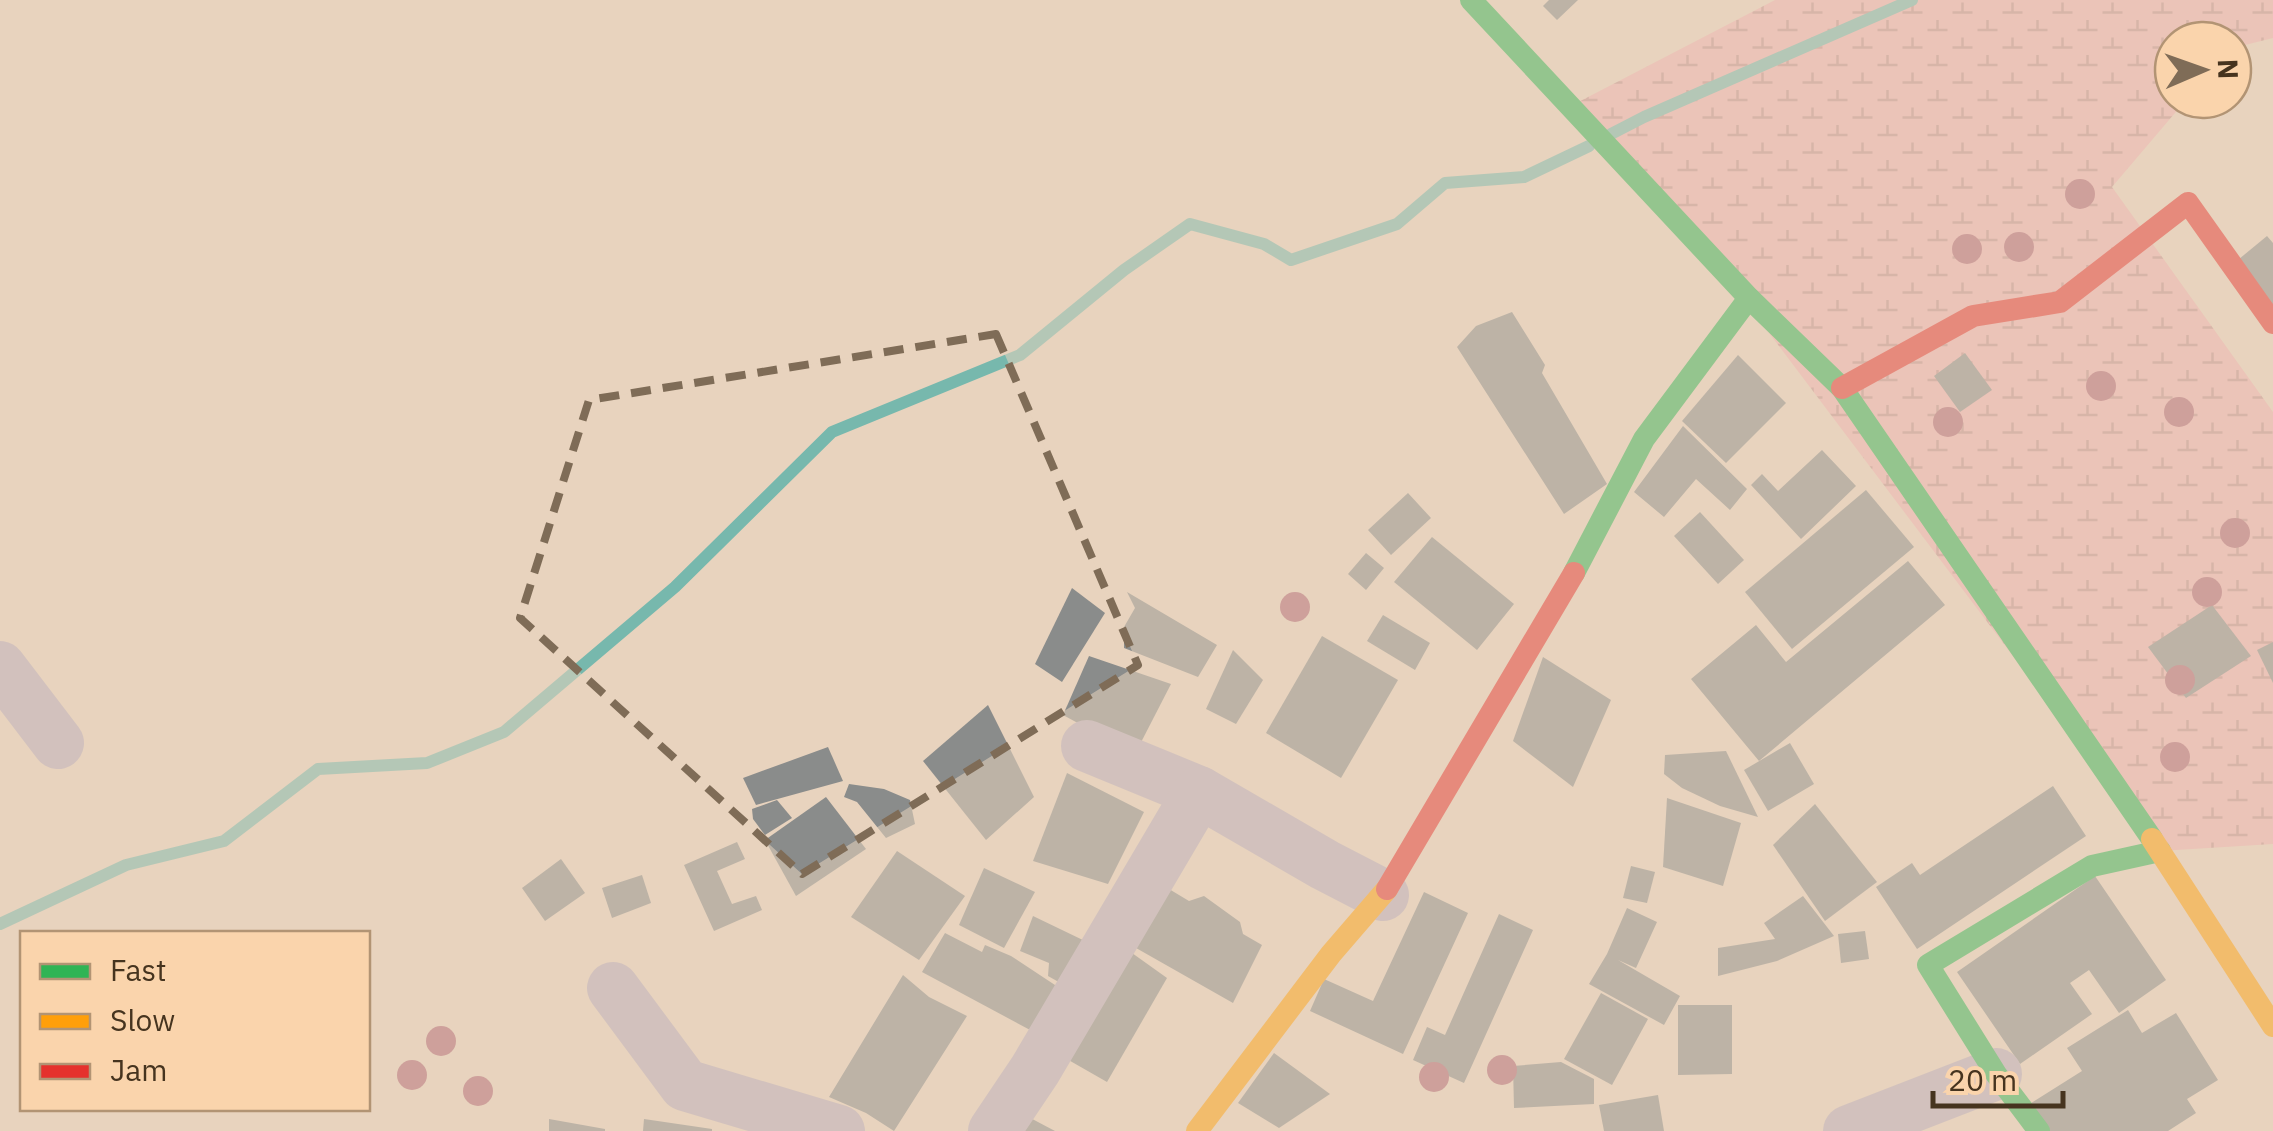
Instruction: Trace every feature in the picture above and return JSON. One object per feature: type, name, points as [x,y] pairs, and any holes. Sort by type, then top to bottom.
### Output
[{"type":"street","points":[[1471,0],[1749,298],[1842,388],[2266,1000]]},
{"type":"street","points":[[1842,388],[1974,316],[2060,302],[2188,203],[2273,323]]},
{"type":"street","points":[[1197,1131],[1309,981],[1383,894],[1565,591],[1644,439],[1749,298]]},
{"type":"street","points":[[0,667],[58,743]]},
{"type":"street","points":[[1086,746],[1199,792],[1383,894]]},
{"type":"street","points":[[994,1131],[1045,1053],[1199,792]]},
{"type":"street","points":[[2040,1131],[1996,1074],[1928,965],[2092,866],[2160,852]]},
{"type":"street","points":[[613,988],[686,1085],[838,1131]]},
{"type":"street","points":[[1850,1131],[1996,1074]]},
{"type":"highlighted area","points":[[996,334],[1138,665],[802,874],[520,618],[589,400]]},
{"type":"green space","points":[[1775,0],[2273,0],[2273,38],[2253,43],[2253,20],[2153,20],[2153,120],[2169,120],[2112,187],[2273,412],[2273,844],[2160,851],[1745,301],[1565,109]]},
{"type":"building","points":[[1549,0],[1578,0],[1557,20],[1543,6]]},
{"type":"building","points":[[2267,236],[2273,243],[2273,312],[2233,264]]},
{"type":"building","points":[[1512,312],[1545,365],[1542,373],[1607,484],[1564,514],[1457,347],[1476,326]]},
{"type":"building","points":[[1965,353],[1992,390],[1960,412],[1934,376]]},
{"type":"building","points":[[1738,355],[1786,403],[1726,463],[1682,421]]},
{"type":"building","points":[[1683,426],[1747,489],[1730,510],[1696,479],[1664,517],[1634,492]]},
{"type":"building","points":[[1822,450],[1856,486],[1801,539],[1751,485],[1762,474],[1778,491]]},
{"type":"building","points":[[1866,490],[1914,547],[1792,649],[1745,592]]},
{"type":"building","points":[[1408,493],[1431,518],[1391,555],[1368,530]]},
{"type":"building","points":[[1700,512],[1744,560],[1718,584],[1674,536]]},
{"type":"building","points":[[1432,537],[1514,604],[1477,650],[1394,582]]},
{"type":"building","points":[[1366,553],[1384,568],[1366,590],[1348,574]]},
{"type":"building","points":[[1908,561],[1945,605],[1759,761],[1691,679],[1756,625],[1786,662]]},
{"type":"building","points":[[1072,588],[1105,613],[1062,682],[1035,664]]},
{"type":"building","points":[[1127,592],[1217,645],[1198,677],[1124,648],[1124,627],[1135,608]]},
{"type":"building","points":[[2212,605],[2251,656],[2186,698],[2148,647]]},
{"type":"building","points":[[1383,615],[1430,643],[1415,670],[1367,641]]},
{"type":"building","points":[[1322,636],[1398,680],[1341,778],[1266,733]]},
{"type":"building","points":[[2273,642],[2273,683],[2257,650]]},
{"type":"building","points":[[1233,650],[1263,680],[1236,724],[1206,709]]},
{"type":"building","points":[[1089,656],[1171,684],[1135,754],[1063,715]]},
{"type":"building","points":[[1543,657],[1611,700],[1573,787],[1513,741]]},
{"type":"building","points":[[988,705],[1034,797],[986,840],[923,761]]},
{"type":"building","points":[[1790,743],[1814,784],[1768,811],[1744,770]]},
{"type":"building","points":[[828,747],[843,781],[756,805],[743,778]]},
{"type":"building","points":[[1726,751],[1758,817],[1720,806],[1682,788],[1664,774],[1665,755]]},
{"type":"building","points":[[1067,773],[1144,812],[1108,884],[1033,861]]},
{"type":"building","points":[[849,784],[884,789],[910,800],[915,824],[886,838],[857,802],[844,797]]},
{"type":"building","points":[[2053,786],[2086,836],[1917,949],[1876,887],[1912,863],[1920,875]]},
{"type":"building","points":[[826,797],[866,849],[796,896],[765,840]]},
{"type":"building","points":[[1667,798],[1741,823],[1723,886],[1663,867]]},
{"type":"building","points":[[777,800],[792,818],[765,835],[753,819],[752,809]]},
{"type":"building","points":[[1815,804],[1877,882],[1825,921],[1773,845]]},
{"type":"building","points":[[737,842],[745,859],[717,871],[732,904],[756,896],[762,910],[714,931],[684,865]]},
{"type":"building","points":[[897,851],[965,896],[919,960],[851,917]]},
{"type":"building","points":[[561,859],[585,893],[545,921],[522,888]]},
{"type":"building","points":[[1631,866],[1655,872],[1647,903],[1623,898]]},
{"type":"building","points":[[984,868],[1035,892],[1004,948],[959,925]]},
{"type":"building","points":[[642,875],[651,903],[612,918],[602,888]]},
{"type":"building","points":[[2095,876],[2166,980],[2119,1013],[2089,970],[2070,983],[2092,1014],[2020,1064],[1957,972]]},
{"type":"building","points":[[1164,886],[1189,901],[1204,896],[1240,922],[1243,934],[1262,945],[1233,1003],[1129,944]]},
{"type":"building","points":[[1424,892],[1468,913],[1403,1054],[1310,1011],[1324,979],[1373,1001]]},
{"type":"building","points":[[1803,896],[1834,936],[1777,961],[1718,976],[1718,948],[1775,939],[1764,923]]},
{"type":"building","points":[[1627,908],[1657,922],[1636,968],[1618,960],[1680,996],[1664,1025],[1589,984]]},
{"type":"building","points":[[1499,914],[1533,930],[1464,1083],[1413,1060],[1427,1027],[1445,1035]]},
{"type":"building","points":[[1033,916],[1087,942],[1064,985],[1048,976],[1049,963],[1020,951]]},
{"type":"building","points":[[1865,931],[1869,959],[1841,963],[1838,934]]},
{"type":"building","points":[[945,933],[982,952],[985,945],[1011,956],[1058,987],[1032,1031],[922,972]]},
{"type":"building","points":[[1125,948],[1167,978],[1107,1082],[1058,1054]]},
{"type":"building","points":[[903,975],[929,997],[967,1016],[894,1131],[829,1097]]},
{"type":"building","points":[[1601,993],[1648,1019],[1612,1085],[1564,1059]]},
{"type":"building","points":[[1678,1005],[1732,1005],[1732,1074],[1678,1075]]},
{"type":"building","points":[[2128,1010],[2142,1033],[2176,1013],[2218,1080],[2187,1099],[2196,1113],[2168,1131],[2033,1131],[2020,1110],[2082,1071],[2067,1048]]},
{"type":"building","points":[[1274,1053],[1330,1094],[1279,1128],[1238,1103]]},
{"type":"building","points":[[1561,1062],[1594,1079],[1594,1104],[1514,1108],[1513,1066]]},
{"type":"building","points":[[1658,1095],[1664,1131],[1604,1131],[1599,1105]]},
{"type":"building","points":[[1019,1112],[1055,1131],[1011,1131]]},
{"type":"building","points":[[549,1119],[605,1129],[605,1131],[549,1131]]},
{"type":"building","points":[[644,1119],[712,1129],[712,1131],[643,1131]]},
{"type":"waterway","points":[[1611,134],[1912,0]]},
{"type":"waterway","points":[[0,924],[126,865],[224,841],[318,769],[427,763],[504,732],[675,587],[832,432],[1020,355],[1124,270],[1190,224],[1264,244],[1291,260],[1397,224],[1445,183],[1524,177],[1589,146]]},
{"type":"traffic: fast","points":[[1471,0],[1749,298],[1842,388],[2152,839]]},
{"type":"traffic: fast","points":[[1574,573],[1644,439],[1749,298]]},
{"type":"traffic: fast","points":[[2039,1131],[1996,1074],[1928,965],[2092,866],[2160,851]]},
{"type":"traffic: slow","points":[[2152,839],[2273,1026]]},
{"type":"traffic: slow","points":[[1197,1131],[1331,954],[1387,889]]},
{"type":"traffic: jam","points":[[1842,388],[1973,316],[2060,302],[2188,203],[2273,323]]},
{"type":"traffic: jam","points":[[1387,889],[1574,573]]}]
